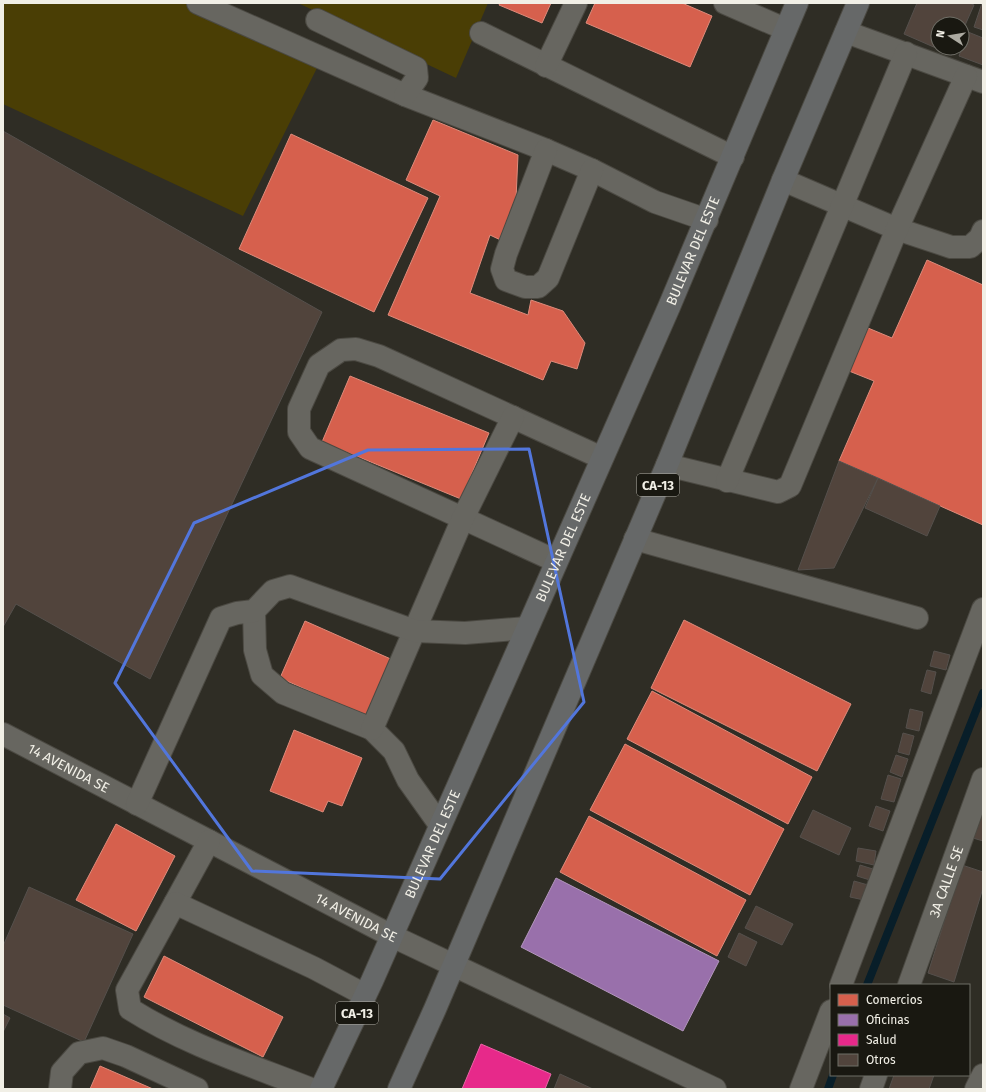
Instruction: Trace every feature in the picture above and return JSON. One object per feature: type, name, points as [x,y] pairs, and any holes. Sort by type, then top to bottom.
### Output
[{"type":"highway","name":"BULEVAR DEL ESTE","points":[[321,1089],[392,936],[707,220],[797,3]]},
{"type":"highway","name":"CA-13","points":[[399,1089],[454,964],[667,465],[783,180],[858,3]]},
{"type":"street","points":[[198,3],[405,95],[546,150],[592,170],[655,202],[707,220]]},
{"type":"street","points":[[546,66],[576,3]]},
{"type":"street","points":[[725,3],[785,29]]},
{"type":"street","points":[[317,20],[416,68],[417,78],[405,95]]},
{"type":"street","points":[[481,32],[546,66],[733,157]]},
{"type":"street","points":[[667,465],[727,481],[778,492],[790,486],[897,229],[975,79],[846,32]]},
{"type":"street","points":[[727,481],[906,53]]},
{"type":"street","points":[[546,150],[506,254],[502,269],[506,280],[525,287],[538,287],[548,278],[592,170]]},
{"type":"street","points":[[783,180],[897,229],[951,247],[970,247],[980,238],[983,231]]},
{"type":"street","points":[[556,561],[310,448],[299,432],[299,408],[319,365],[341,350],[356,349],[379,356],[602,458]]},
{"type":"street","points":[[372,729],[463,518],[513,417]]},
{"type":"street","points":[[635,539],[917,618]]},
{"type":"street","points":[[137,804],[221,618],[237,613],[254,611],[273,591],[290,586],[415,631],[464,633],[527,628]]},
{"type":"street","points":[[841,984],[983,609]]},
{"type":"street","points":[[254,611],[255,650],[262,675],[283,693],[372,729],[394,752],[408,780],[440,825]]},
{"type":"street","name":"14 AVENIDA SE","points":[[3,734],[392,936],[716,1089]]},
{"type":"street","name":"3A CALLE SE","points":[[909,984],[983,778]]},
{"type":"street","points":[[209,841],[127,990],[130,1009],[148,1020],[196,1043],[311,1089]]},
{"type":"street","points":[[175,903],[314,968],[365,995]]},
{"type":"street","points":[[801,1089],[830,1013]]},
{"type":"street","points":[[60,1089],[62,1072],[79,1053],[103,1048],[126,1056],[197,1089]]},
{"type":"street","points":[[976,1089],[983,1075]]},
{"type":"street","points":[[871,1089],[876,1076]]},
{"type":"highlighted area","points":[[529,449],[584,702],[440,879],[252,871],[115,683],[194,523],[368,450]]},
{"type":"shaded area","points":[[3,3],[200,3],[323,56],[243,216],[3,104]]},
{"type":"shaded area","points":[[298,3],[488,3],[456,78]]},
{"type":"building: Comercios","points":[[500,3],[551,3],[542,23],[499,5]]},
{"type":"building: Comercios","points":[[595,3],[682,3],[712,16],[690,67],[586,23]]},
{"type":"building: Comercios","points":[[433,120],[518,155],[516,199],[507,243],[490,235],[470,293],[528,315],[531,300],[563,311],[585,343],[577,369],[551,361],[543,380],[388,315],[440,196],[406,180]]},
{"type":"building: Comercios","points":[[291,134],[428,198],[374,312],[239,249]]},
{"type":"building: Comercios","points":[[927,260],[983,285],[983,525],[839,461],[874,381],[849,371],[868,328],[892,338]]},
{"type":"building: Comercios","points":[[350,376],[489,433],[461,499],[322,442]]},
{"type":"building: Comercios","points":[[684,620],[851,704],[817,771],[651,688]]},
{"type":"building: Comercios","points":[[305,621],[393,660],[368,717],[280,678]]},
{"type":"building: Comercios","points":[[652,691],[812,777],[788,824],[627,739]]},
{"type":"building: Comercios","points":[[294,730],[362,758],[342,806],[328,801],[323,812],[270,791]]},
{"type":"building: Comercios","points":[[625,744],[784,829],[750,895],[590,810]]},
{"type":"building: Comercios","points":[[589,816],[746,900],[717,956],[560,872]]},
{"type":"building: Comercios","points":[[116,824],[175,856],[136,931],[76,900]]},
{"type":"building: Comercios","points":[[164,956],[283,1017],[263,1057],[144,997]]},
{"type":"building: Comercios","points":[[100,1066],[153,1089],[90,1089]]},
{"type":"building: Oficinas","points":[[556,878],[719,961],[683,1031],[521,947]]},
{"type":"building: Salud","points":[[481,1044],[551,1074],[545,1089],[462,1089]]},
{"type":"building: Otros","points":[[917,3],[969,3],[974,5],[969,16],[930,16],[930,45],[904,34]]},
{"type":"building: Otros","points":[[982,3],[983,4],[983,30],[974,27]]},
{"type":"building: Otros","points":[[970,33],[983,38],[983,65],[959,56],[970,56]]},
{"type":"building: Otros","points":[[3,131],[322,312],[150,679],[16,604],[3,627]]},
{"type":"building: Otros","points":[[839,461],[878,478],[834,568],[798,570]]},
{"type":"building: Otros","points":[[878,478],[940,506],[927,536],[865,508]]},
{"type":"building: Otros","points":[[934,651],[950,655],[946,670],[930,666]]},
{"type":"building: Otros","points":[[927,670],[936,672],[931,694],[921,691]]},
{"type":"building: Otros","points":[[910,709],[923,712],[919,731],[906,728]]},
{"type":"building: Otros","points":[[903,733],[914,736],[909,755],[898,752]]},
{"type":"building: Otros","points":[[896,755],[908,759],[902,777],[890,772]]},
{"type":"building: Otros","points":[[888,775],[901,779],[894,802],[881,799]]},
{"type":"building: Otros","points":[[876,806],[890,811],[883,831],[869,826]]},
{"type":"building: Otros","points":[[813,810],[851,828],[839,855],[800,837]]},
{"type":"building: Otros","points":[[983,810],[983,841],[973,838]]},
{"type":"building: Otros","points":[[858,848],[876,851],[874,865],[856,861]]},
{"type":"building: Otros","points":[[860,865],[876,870],[873,881],[857,876]]},
{"type":"building: Otros","points":[[962,865],[983,872],[983,888],[954,982],[928,973]]},
{"type":"building: Otros","points":[[854,881],[868,885],[864,900],[850,897]]},
{"type":"building: Otros","points":[[29,887],[133,934],[84,1042],[3,1005],[3,946]]},
{"type":"building: Otros","points":[[756,906],[793,924],[782,945],[745,928]]},
{"type":"building: Otros","points":[[739,933],[757,942],[746,966],[728,957]]},
{"type":"building: Otros","points":[[3,1014],[10,1018],[3,1032]]},
{"type":"building: Otros","points":[[560,1074],[593,1089],[554,1089]]},
{"type":"building: Otros","points":[[894,1076],[934,1076],[929,1089],[889,1089]]},
{"type":"waterway","points":[[867,984],[983,693]]},
{"type":"waterway","points":[[828,1089],[833,1076]]}]
